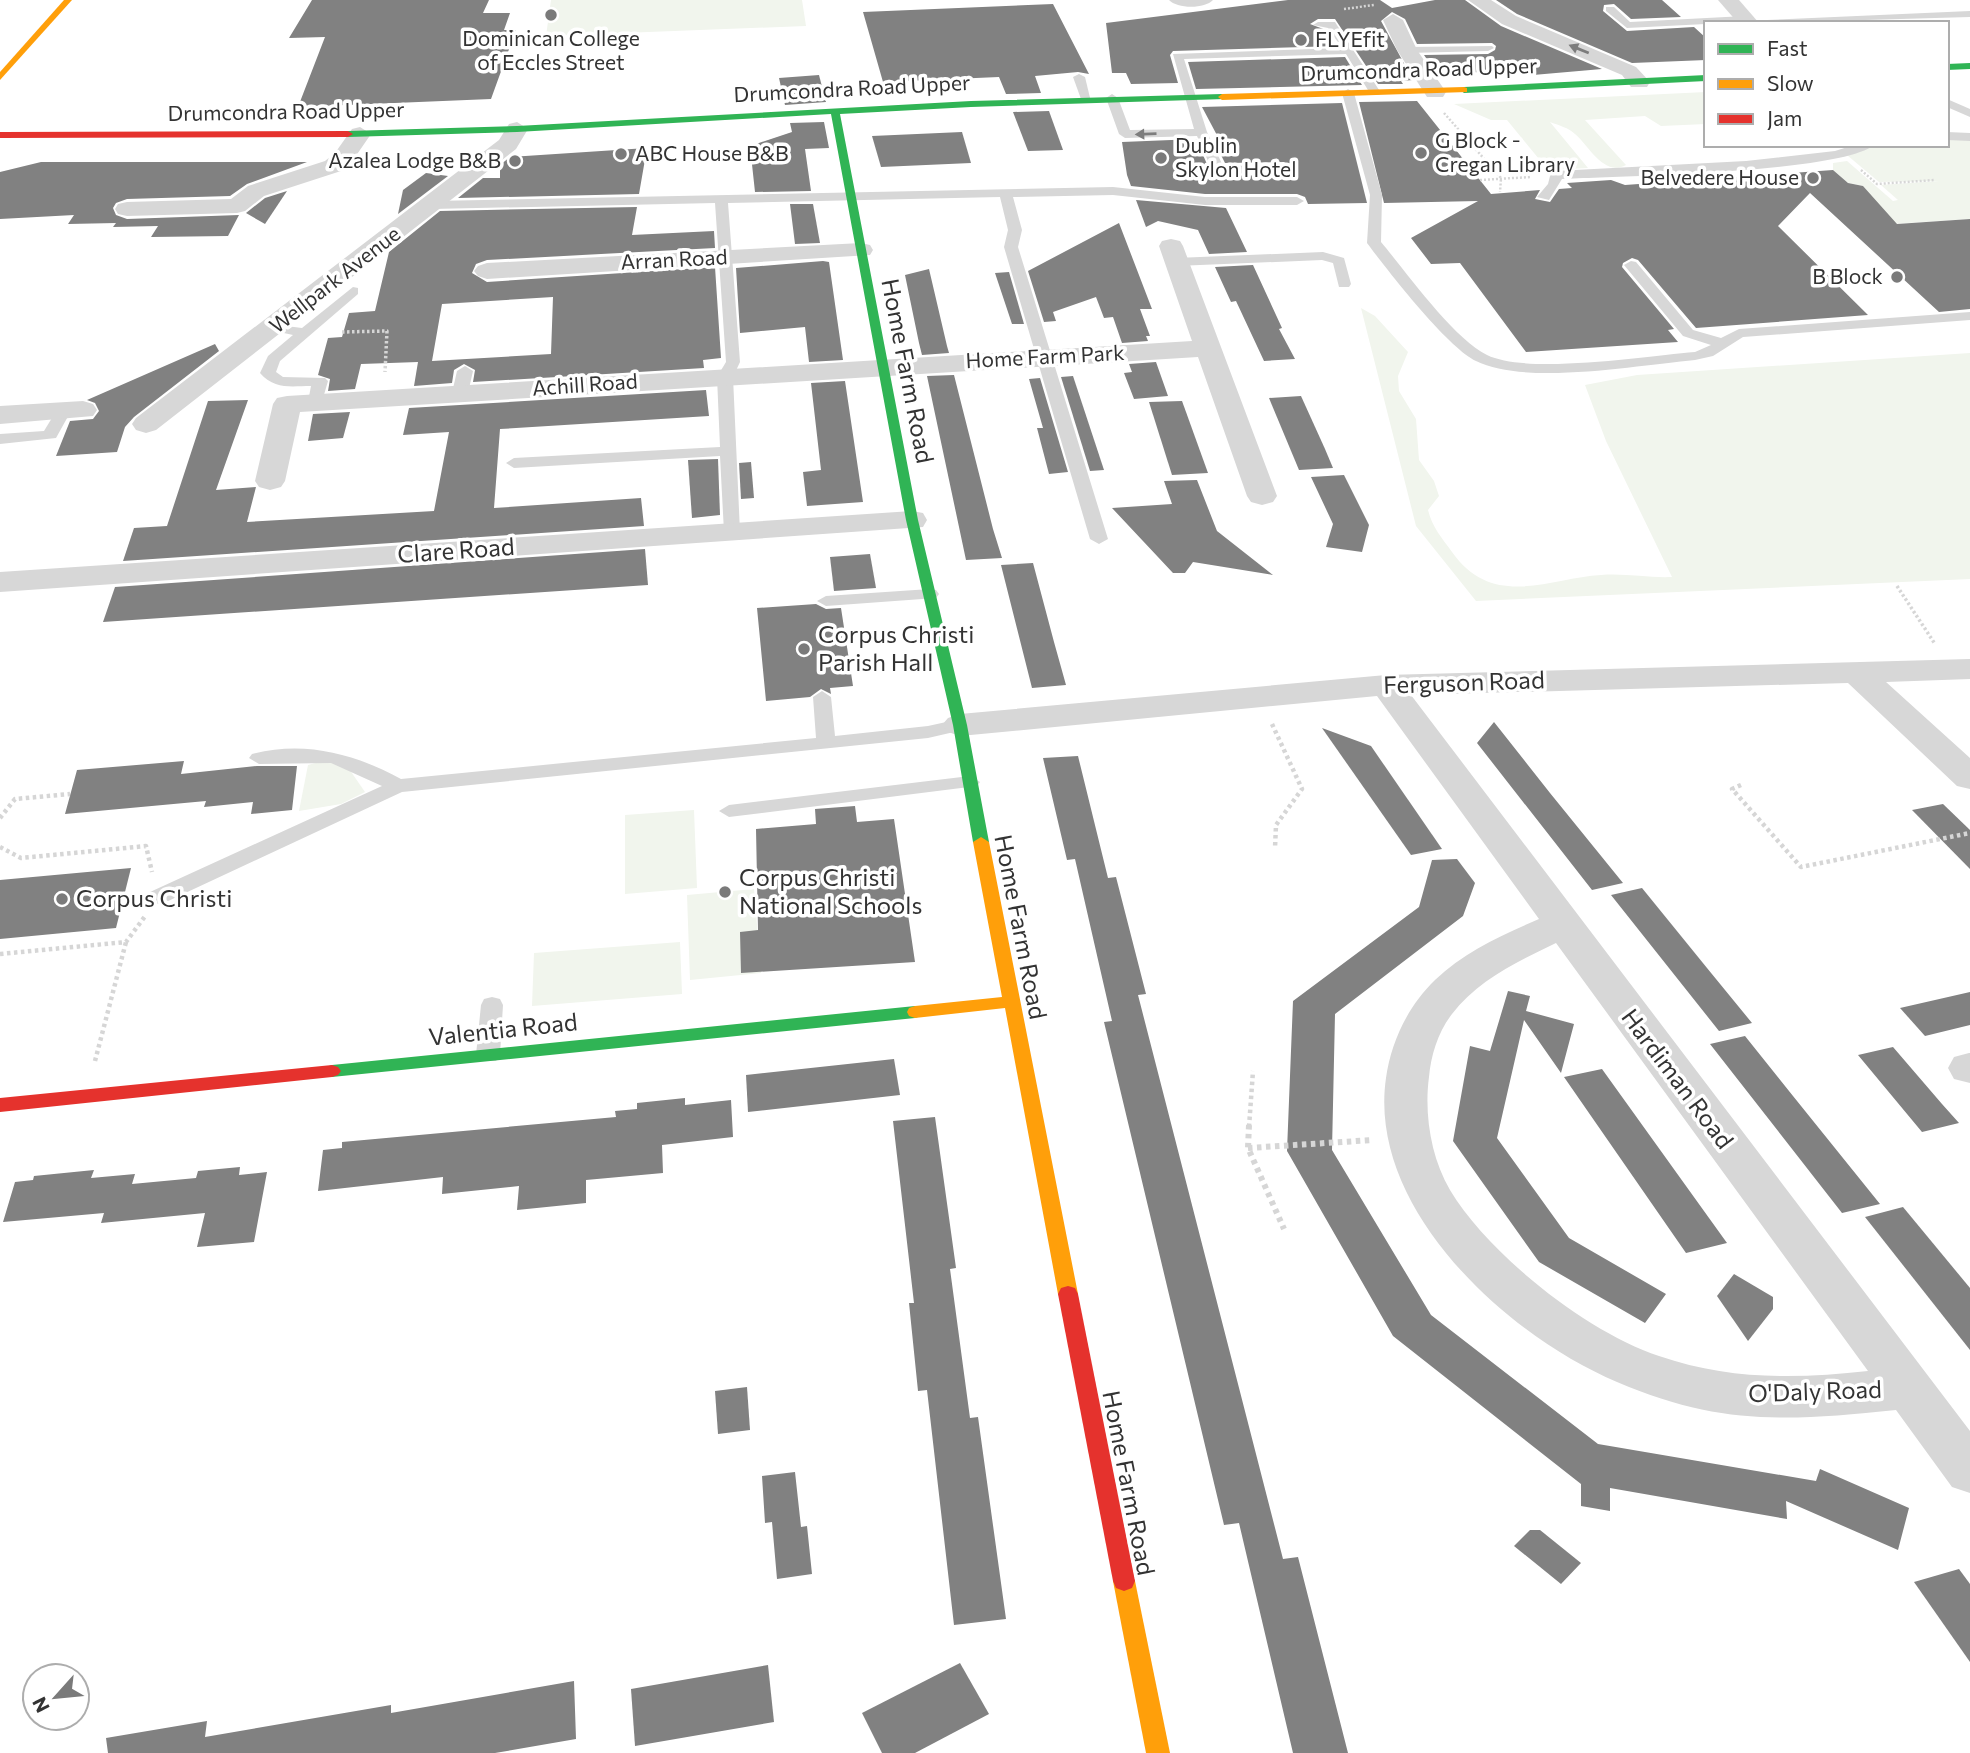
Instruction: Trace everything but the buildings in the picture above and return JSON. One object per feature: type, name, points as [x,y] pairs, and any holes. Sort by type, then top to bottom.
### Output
[{"type":"street","points":[[0,77],[68,0]]},
{"type":"street","points":[[1179,0],[1203,0]]},
{"type":"street","points":[[1478,0],[1509,20],[1629,71],[1639,82]]},
{"type":"street","points":[[1728,0],[1747,21]]},
{"type":"street","points":[[1388,11],[1407,50],[1435,92]]},
{"type":"street","points":[[1949,66],[1970,66]]},
{"type":"street","name":"Drumcondra Road Upper","points":[[0,135],[360,134],[517,129],[835,110],[1087,99],[1205,100],[1704,78]]},
{"type":"street","name":"Home Farm Road","points":[[835,110],[912,520],[960,725],[1010,1003],[1158,1753]]},
{"type":"street","name":"Wellpark Avenue","points":[[146,424],[432,205],[508,144],[517,129]]},
{"type":"street","points":[[127,209],[237,206],[256,191],[334,166],[360,134]]},
{"type":"street","name":"Arran Road","points":[[487,271],[861,250]]},
{"type":"street","points":[[1174,254],[1262,496]]},
{"type":"street","name":"Home Farm Park","points":[[883,367],[1207,348]]},
{"type":"street","name":"Achill Road","points":[[270,481],[287,404],[385,398],[463,382],[725,377],[883,367]]},
{"type":"street","points":[[0,415],[73,411]]},
{"type":"street","name":"Clare Road","points":[[0,582],[912,520]]},
{"type":"street","name":"Ferguson Road","points":[[960,725],[1386,685],[1961,669]]},
{"type":"street","points":[[1854,670],[1970,778]]},
{"type":"street","name":"Hardiman Road","points":[[1386,685],[1561,925],[1970,1471]]},
{"type":"street","name":"O'Daly Road","points":[[1561,925],[1476,969],[1437,1003],[1416,1040],[1405,1076],[1405,1108],[1420,1176],[1457,1236],[1532,1306],[1631,1367],[1756,1398],[1908,1388]]},
{"type":"street","name":"Valentia Road","points":[[0,1105],[1010,1003]]},
{"type":"lane","points":[[1609,9],[1627,24],[1704,22]]},
{"type":"lane","points":[[1842,9],[1851,19]]},
{"type":"lane","points":[[1809,21],[1970,14]]},
{"type":"lane","points":[[1318,25],[1331,24],[1376,93]]},
{"type":"lane","points":[[1407,50],[1488,48]]},
{"type":"lane","points":[[1284,169],[1219,170],[1201,132],[1205,100],[1177,56],[1350,51]]},
{"type":"lane","points":[[1079,77],[1087,99]]},
{"type":"lane","points":[[1348,93],[1376,195],[1374,243],[1456,339],[1480,358],[1505,366],[1539,369],[1695,356],[1707,353],[1739,333],[1970,316]]},
{"type":"lane","points":[[1112,98],[1125,134],[1201,132]]},
{"type":"lane","points":[[1949,104],[1970,113]]},
{"type":"lane","points":[[1949,136],[1970,137]]},
{"type":"lane","points":[[1544,197],[1554,185],[1556,175],[1746,165],[1842,153],[1862,147]]},
{"type":"lane","points":[[432,205],[1113,191],[1165,201],[1226,204],[1297,201]]},
{"type":"lane","points":[[1006,194],[1015,230],[1011,247],[1099,539]]},
{"type":"lane","points":[[721,200],[733,362],[725,377],[732,532]]},
{"type":"lane","points":[[1174,254],[1323,256],[1339,261],[1344,284]]},
{"type":"lane","points":[[1632,265],[1688,333],[1721,343]]},
{"type":"lane","points":[[316,402],[320,381],[280,382],[268,373],[273,359],[353,291]]},
{"type":"lane","points":[[275,327],[306,333]]},
{"type":"lane","points":[[0,439],[50,435],[73,411]]},
{"type":"lane","points":[[514,463],[728,451]]},
{"type":"lane","points":[[826,601],[930,594]]},
{"type":"lane","points":[[822,696],[827,743]]},
{"type":"lane","points":[[158,897],[398,786],[928,733],[960,725]]},
{"type":"lane","points":[[259,758],[318,753],[355,762],[398,786]]},
{"type":"lane","points":[[729,811],[970,782]]},
{"type":"lane","points":[[488,1055],[492,1004]]},
{"type":"path","points":[[1342,9],[1388,11]]},
{"type":"path","points":[[1444,114],[1501,178],[1500,192]]},
{"type":"path","points":[[1842,153],[1877,184],[1935,180]]},
{"type":"path","points":[[1480,180],[1501,178]]},
{"type":"path","points":[[306,333],[387,331],[385,398]]},
{"type":"path","points":[[1896,586],[1961,669]]},
{"type":"path","points":[[1260,697],[1302,789],[1276,825],[1275,848]]},
{"type":"path","points":[[1741,785],[1732,789],[1801,867],[1970,833]]},
{"type":"path","points":[[0,818],[15,799],[70,794]]},
{"type":"path","points":[[0,847],[21,858],[146,846],[158,897],[126,942],[88,1096]]},
{"type":"path","points":[[0,954],[126,942]]},
{"type":"path","points":[[1253,1071],[1248,1148],[1284,1229]]},
{"type":"path","points":[[1248,1148],[1382,1139]]},
{"type":"shaded area","points":[[551,0],[802,0],[806,26],[546,36]]},
{"type":"shaded area","points":[[1704,92],[1704,124],[1661,126],[1645,116],[1585,120],[1626,165],[1618,168],[1604,164],[1573,132],[1550,122],[1588,168],[1548,170],[1507,120],[1491,120],[1454,104]]},
{"type":"shaded area","points":[[1949,138],[1970,139],[1970,219],[1894,224],[1863,186],[1848,183],[1833,170],[1833,163],[1847,161],[1893,201],[1898,200],[1881,185],[1939,181],[1879,182],[1847,155],[1871,147],[1949,147]]},
{"type":"shaded area","points":[[1361,308],[1375,316],[1408,352],[1398,376],[1399,391],[1416,419],[1419,460],[1434,481],[1439,496],[1428,510],[1435,527],[1468,570],[1503,586],[1542,584],[1601,575],[1672,577],[1606,441],[1585,385],[1637,375],[1970,353],[1970,579],[1476,601],[1416,526]]},
{"type":"shaded area","points":[[330,759],[347,766],[365,792],[341,804],[299,811],[308,765]]},
{"type":"shaded area","points":[[694,810],[697,888],[625,894],[625,815]]},
{"type":"shaded area","points":[[754,889],[761,973],[690,980],[687,895]]},
{"type":"shaded area","points":[[680,942],[682,994],[532,1006],[534,953]]},
{"type":"traffic: fast","points":[[1949,67],[1970,66]]},
{"type":"traffic: fast","points":[[1464,90],[1704,78]]},
{"type":"traffic: fast","points":[[348,134],[517,129],[971,104],[1222,97]]},
{"type":"traffic: fast","points":[[835,110],[912,520],[960,725],[981,842]]},
{"type":"traffic: fast","points":[[332,1071],[915,1012]]},
{"type":"traffic: slow","points":[[0,77],[68,0]]},
{"type":"traffic: slow","points":[[1222,97],[1464,90]]},
{"type":"traffic: slow","points":[[981,842],[1068,1294]]},
{"type":"traffic: slow","points":[[915,1012],[1010,1002]]},
{"type":"traffic: slow","points":[[1124,1581],[1158,1753]]},
{"type":"traffic: jam","points":[[0,135],[348,134]]},
{"type":"traffic: jam","points":[[0,1105],[332,1071]]},
{"type":"traffic: jam","points":[[1068,1294],[1124,1581]]},
{"type":"place","name":"Dominican College of Eccles Street","points":[[551,15]]},
{"type":"place","name":"FLYEfit","points":[[1301,40]]},
{"type":"place","name":"G Block - Cregan Library","points":[[1421,153]]},
{"type":"place","name":"ABC House B&B","points":[[621,154]]},
{"type":"place","name":"Dublin Skylon Hotel","points":[[1161,158]]},
{"type":"place","name":"Azalea Lodge B&B","points":[[515,161]]},
{"type":"place","name":"Belvedere House","points":[[1813,178]]},
{"type":"place","name":"B Block","points":[[1897,277]]},
{"type":"place","name":"Corpus Christi Parish Hall","points":[[804,649]]},
{"type":"place","name":"Corpus Christi National Schools","points":[[725,892]]},
{"type":"place","name":"Corpus Christi","points":[[62,899]]}]
